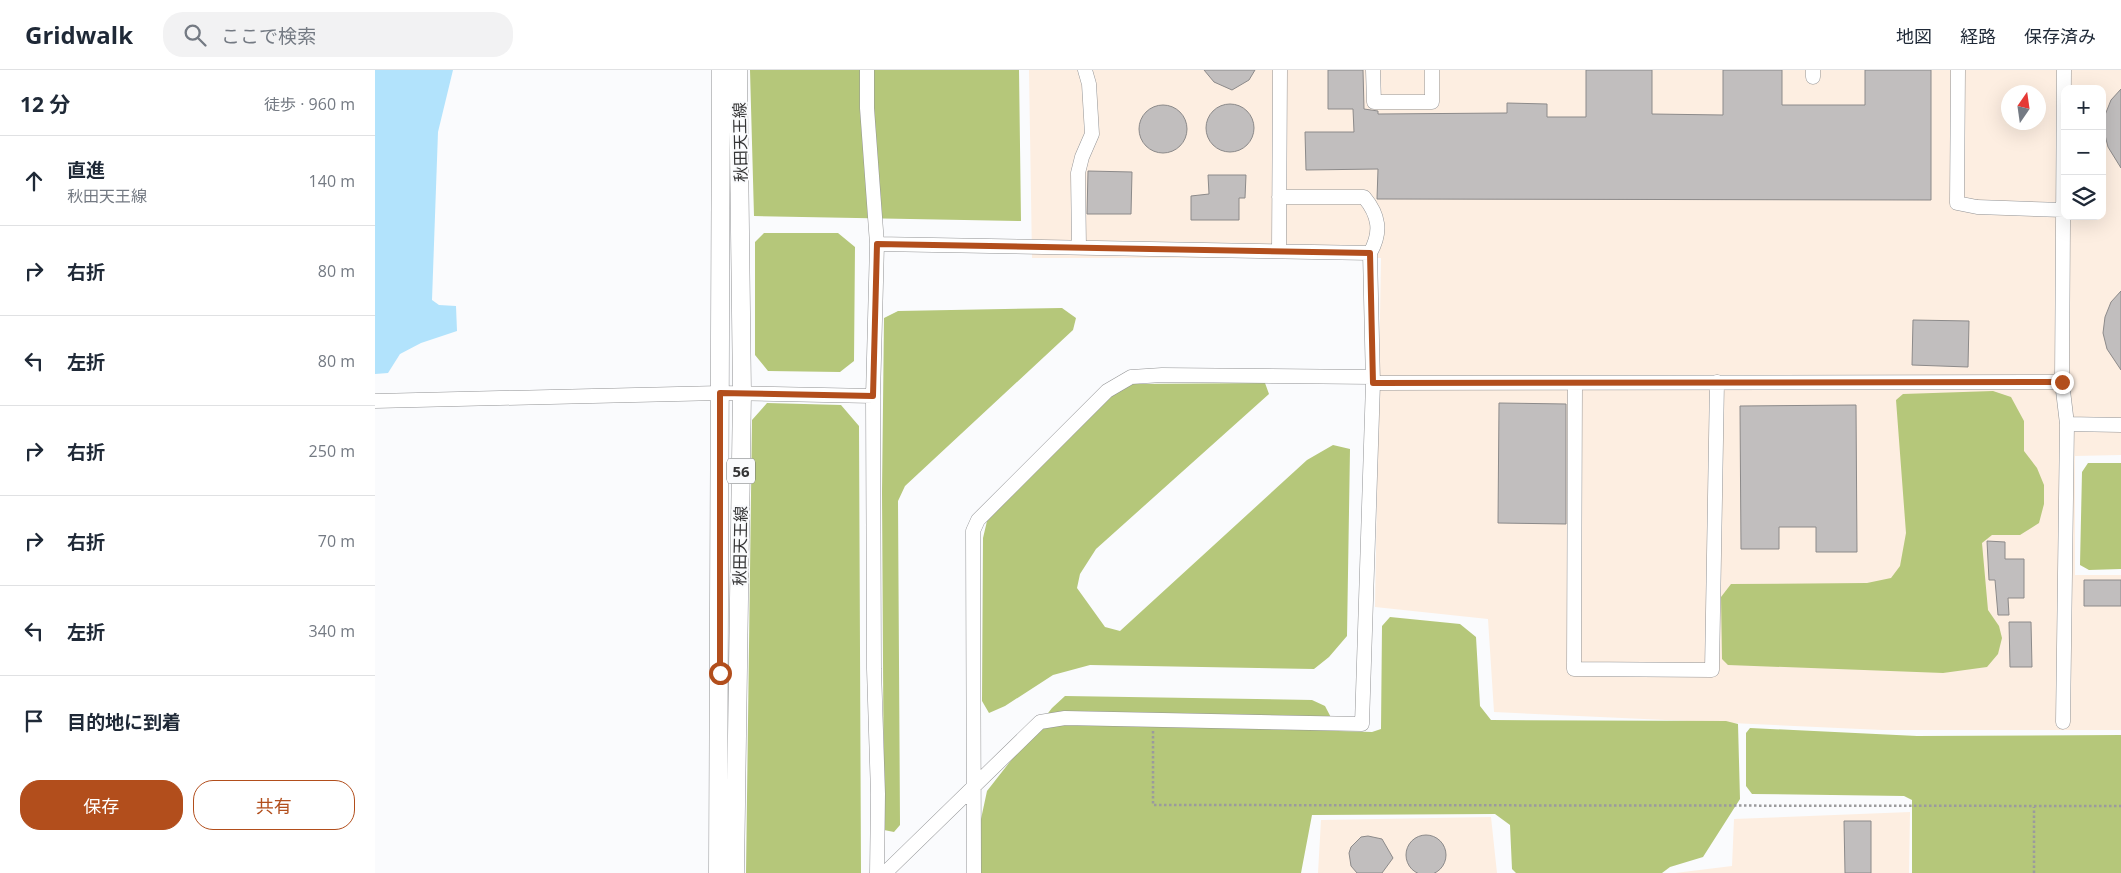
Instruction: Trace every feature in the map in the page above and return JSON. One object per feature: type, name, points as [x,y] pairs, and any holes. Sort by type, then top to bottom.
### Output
[{"type":"main road","name":"秋田天王線","points":[[718,873],[721,70]]},
{"type":"main road","name":"秋田天王線","points":[[735,873],[742,393],[738,70]]},
{"type":"lane","points":[[867,70],[867,108],[877,244],[873,396],[874,668],[878,794],[877,873]]},
{"type":"lane","points":[[1079,248],[1078,173],[1091,134],[1089,84],[1085,70]]},
{"type":"lane","points":[[1279,251],[1280,70]]},
{"type":"lane","points":[[1373,70],[1373,102],[1432,102],[1432,70]]},
{"type":"lane","points":[[1958,70],[1957,203],[1977,207],[2061,210]]},
{"type":"lane","points":[[2063,175],[2064,70]]},
{"type":"lane","points":[[885,873],[1040,722],[1065,718],[1362,724],[1373,380],[1370,253],[1377,241],[1376,211],[1364,197],[1279,197]]},
{"type":"lane","points":[[2063,220],[2062,382],[2067,424],[2063,722]]},
{"type":"lane","points":[[877,244],[1370,253]]},
{"type":"lane","points":[[974,873],[973,531],[978,520],[1107,391],[1131,377],[1162,375],[1575,383],[2062,382]]},
{"type":"lane","points":[[1575,383],[1574,669],[1712,670],[1717,382]]},
{"type":"lane","points":[[375,401],[720,393],[873,396]]},
{"type":"lane","points":[[2067,424],[2121,425]]},
{"type":"path","points":[[1153,720],[1153,805],[2121,806]]},
{"type":"path","points":[[2034,807],[2034,873]]},
{"type":"shaded area","points":[[1029,70],[2121,70],[2121,455],[2075,456],[2075,575],[2121,575],[2121,730],[1882,730],[1494,712],[1488,619],[1375,607],[1381,258],[1032,258]]},
{"type":"shaded area","points":[[1910,812],[1909,873],[1675,873],[1732,866],[1734,819]]},
{"type":"shaded area","points":[[1491,817],[1497,873],[1318,873],[1321,820]]},
{"type":"green space","points":[[750,70],[1019,70],[1021,221],[754,216]]},
{"type":"green space","points":[[764,233],[838,233],[855,247],[854,361],[840,372],[768,371],[755,355],[755,242]]},
{"type":"green space","points":[[1062,308],[1076,318],[1073,330],[905,486],[898,501],[900,825],[894,832],[884,830],[882,492],[884,318],[898,311]]},
{"type":"green space","points":[[1265,383],[1269,394],[1096,549],[1080,574],[1077,588],[1105,627],[1120,631],[1307,460],[1333,445],[1350,449],[1347,636],[1329,657],[1314,669],[1090,665],[1053,675],[1005,706],[989,713],[982,701],[983,538],[987,521],[1108,397],[1131,384]]},
{"type":"green space","points":[[1993,391],[2011,397],[2024,421],[2024,451],[2037,468],[2044,485],[2044,504],[2039,523],[2020,535],[1992,535],[1982,543],[1988,610],[1999,626],[2002,638],[1998,654],[1987,667],[1943,673],[1728,665],[1722,659],[1721,597],[1731,584],[1867,583],[1891,578],[1900,566],[1906,533],[1896,400],[1903,394]]},
{"type":"green space","points":[[767,403],[841,405],[859,426],[861,873],[746,873],[752,420]]},
{"type":"green space","points":[[2088,463],[2121,463],[2121,569],[2089,570],[2080,565],[2082,472]]},
{"type":"green space","points":[[1390,617],[1460,624],[1476,637],[1480,706],[1491,720],[1726,721],[1738,724],[1740,799],[1703,857],[1670,867],[1662,873],[1516,873],[1512,869],[1510,825],[1495,814],[1312,815],[1301,873],[981,873],[981,819],[987,791],[1052,708],[1065,696],[1312,700],[1325,706],[1338,731],[1372,732],[1381,729],[1382,626]]},
{"type":"green space","points":[[1750,728],[1917,736],[2121,735],[2121,873],[1912,873],[1912,800],[1904,796],[1752,794],[1746,786],[1746,733]]},
{"type":"water","points":[[375,70],[453,70],[438,132],[432,300],[439,305],[456,306],[457,331],[421,343],[400,354],[388,373],[375,374]]},
{"type":"building","points":[[1204,70],[1255,70],[1249,80],[1232,90],[1214,82]]},
{"type":"building","points":[[1328,70],[1363,70],[1364,109],[1378,111],[1378,114],[1507,113],[1507,103],[1547,104],[1547,117],[1586,117],[1586,70],[1652,70],[1652,114],[1723,115],[1723,70],[1782,70],[1782,105],[1865,105],[1865,70],[1931,70],[1931,200],[1377,199],[1378,169],[1306,170],[1305,132],[1354,132],[1353,109],[1328,109]]},
{"type":"building","points":[[2121,89],[2121,168],[2108,147],[2106,139],[2106,112],[2111,100]]},
{"type":"building","points":[[1225,104],[1235,104],[1247,111],[1254,123],[1254,133],[1247,145],[1235,152],[1225,152],[1217,148],[1210,141],[1206,133],[1206,123],[1210,115],[1217,108]]},
{"type":"building","points":[[1163,105],[1172,107],[1180,112],[1185,120],[1187,129],[1185,138],[1180,146],[1172,151],[1163,153],[1154,151],[1146,146],[1141,138],[1139,129],[1141,120],[1146,112],[1154,107]]},
{"type":"building","points":[[1088,171],[1132,172],[1131,214],[1087,214]]},
{"type":"building","points":[[1208,175],[1246,175],[1245,198],[1239,198],[1239,220],[1191,220],[1191,196],[1209,194]]},
{"type":"building","points":[[2121,291],[2121,370],[2107,349],[2103,333],[2105,317],[2111,302]]},
{"type":"building","points":[[1913,320],[1969,321],[1968,367],[1912,365]]},
{"type":"building","points":[[1499,403],[1566,404],[1566,524],[1498,523]]},
{"type":"building","points":[[1856,405],[1857,552],[1816,552],[1816,527],[1779,527],[1779,549],[1741,549],[1740,406]]},
{"type":"building","points":[[1987,541],[2005,542],[2005,559],[2024,559],[2024,598],[2008,598],[2009,615],[1998,615],[1995,580],[1989,580]]},
{"type":"building","points":[[2084,580],[2121,580],[2121,606],[2084,606]]},
{"type":"building","points":[[2009,622],[2031,622],[2032,667],[2010,667]]},
{"type":"building","points":[[1844,821],[1871,821],[1871,873],[1845,873]]},
{"type":"building","points":[[1368,836],[1382,839],[1393,858],[1382,873],[1357,873],[1351,866],[1349,853],[1351,847],[1361,837]]},
{"type":"building","points":[[1418,836],[1434,836],[1443,844],[1446,851],[1445,863],[1434,874],[1418,874],[1407,863],[1407,847]]},
{"type":"route","points":[[720,673],[720,393],[873,396],[877,244],[1370,253],[1373,383],[2062,382]]}]
